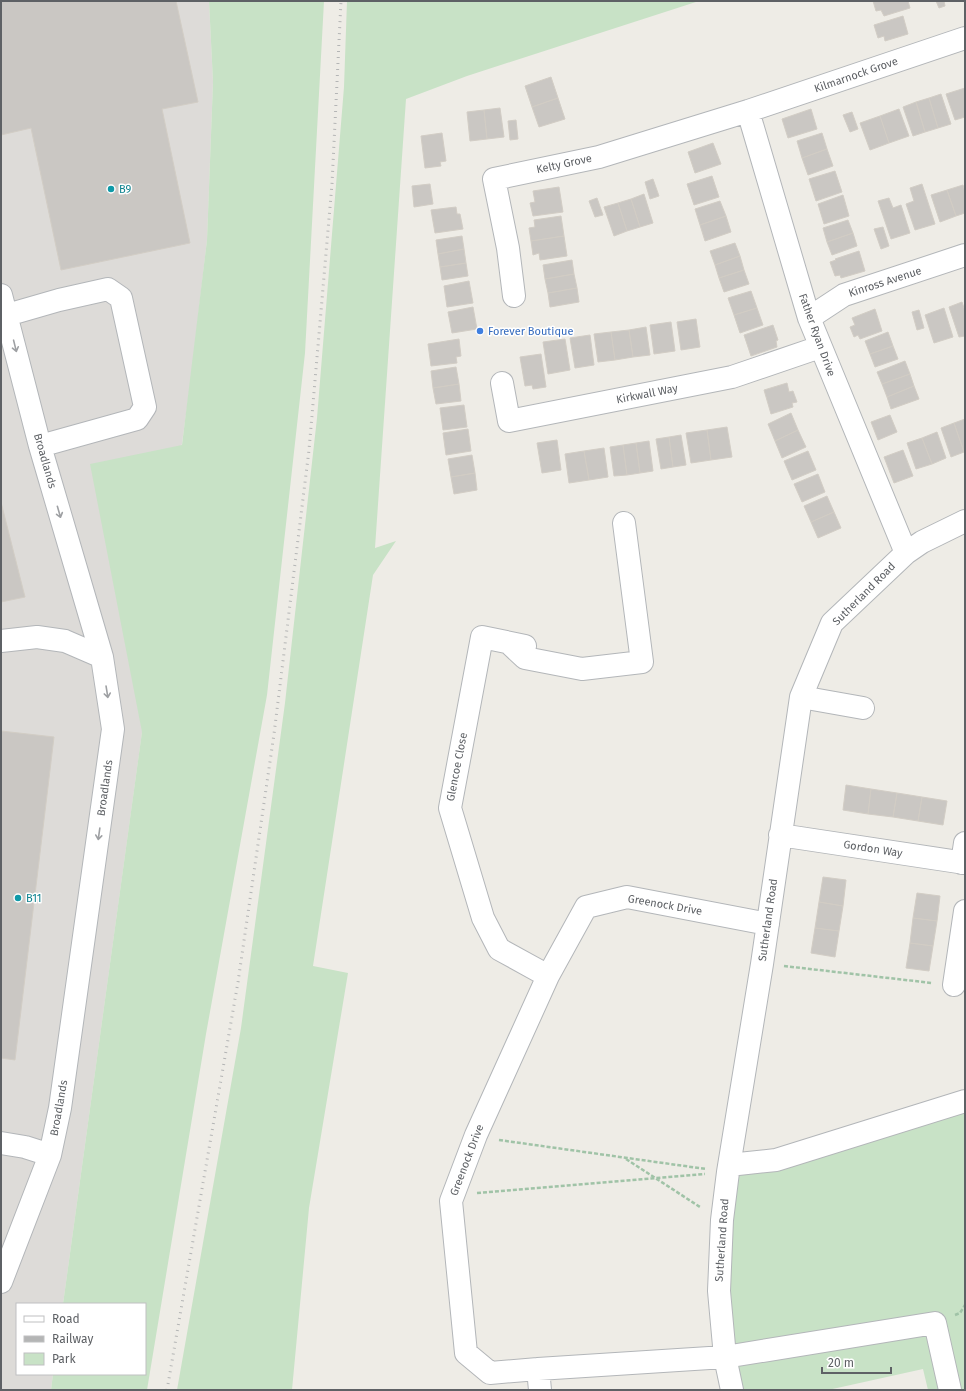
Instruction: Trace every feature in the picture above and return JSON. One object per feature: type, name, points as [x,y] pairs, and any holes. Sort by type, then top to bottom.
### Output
[{"type":"street","name":"Kilmarnock Grove","points":[[748,111],[965,38]]},
{"type":"street","name":"Kelty Grove","points":[[514,296],[508,248],[494,179],[599,157],[748,111]]},
{"type":"street","name":"Father Ryan Drive","points":[[748,111],[809,318],[906,553]]},
{"type":"street","name":"Kinross Avenue","points":[[809,318],[844,295],[965,255]]},
{"type":"street","points":[[4,305],[59,300],[108,289],[121,298],[145,407],[137,419],[40,446]]},
{"type":"street","name":"Broadlands","points":[[1,1282],[50,1156],[60,1108],[114,728],[102,657],[40,446],[4,305]]},
{"type":"street","name":"Kirkwall Way","points":[[502,383],[509,421],[732,377],[820,347]]},
{"type":"street","name":"Sutherland Road","points":[[732,1390],[725,1357],[719,1291],[722,1220],[728,1169],[762,964],[801,697],[832,623],[906,553],[922,542],[965,521]]},
{"type":"street","name":"Glencoe Close","points":[[548,976],[499,949],[483,918],[450,808],[482,637],[516,644],[525,658],[582,669],[642,662],[624,523]]},
{"type":"street","points":[[1,641],[37,637],[65,641],[102,657]]},
{"type":"street","points":[[801,697],[863,708]]},
{"type":"street","name":"Gordon Way","points":[[780,835],[964,856]]},
{"type":"street","name":"Greenock Drive","points":[[768,924],[627,897],[586,907],[548,976],[475,1137],[451,1200],[466,1353],[490,1374],[538,1369],[725,1357],[935,1323],[950,1390]]},
{"type":"street","points":[[954,985],[965,911]]},
{"type":"street","points":[[728,1169],[776,1160],[965,1101]]},
{"type":"street","points":[[1,1143],[25,1147],[50,1156]]},
{"type":"street","points":[[538,1369],[540,1390]]},
{"type":"path","points":[[762,964],[954,985]]},
{"type":"path","points":[[475,1137],[728,1169]]},
{"type":"path","points":[[624,1157],[654,1178],[722,1220]]},
{"type":"path","points":[[453,1195],[654,1178],[728,1169]]},
{"type":"shaded area","points":[[1,1],[209,1],[213,82],[207,240],[191,378],[63,1303],[16,1303],[16,1375],[53,1375],[51,1390],[1,1390]]},
{"type":"green space","points":[[209,1],[324,1],[305,353],[267,695],[206,1034],[147,1390],[51,1390],[53,1375],[146,1375],[146,1303],[63,1303],[142,732],[90,464],[182,445],[207,240],[213,82]]},
{"type":"green space","points":[[347,1],[699,1],[467,76],[406,99],[375,548],[396,541],[373,575],[313,966],[348,973],[309,1208],[292,1390],[177,1390],[241,1028],[285,703],[317,418],[344,87]]},
{"type":"green space","points":[[965,1092],[965,1390],[928,1390],[923,1369],[828,1390],[741,1390],[734,1348],[731,1294],[731,1214],[739,1157],[771,1153]]},
{"type":"building","name":"B9","points":[[1,1],[176,1],[198,102],[162,109],[190,243],[61,270],[31,128],[1,135]]},
{"type":"building","points":[[873,1],[908,1],[910,8],[884,16],[881,10],[876,11]]},
{"type":"building","points":[[936,1],[944,1],[945,6],[939,8]]},
{"type":"building","points":[[903,16],[908,34],[885,41],[884,36],[878,38],[874,25]]},
{"type":"building","points":[[551,77],[558,98],[532,107],[525,86]]},
{"type":"building","points":[[965,88],[965,117],[955,120],[946,94]]},
{"type":"building","points":[[941,94],[951,124],[938,128],[929,98]]},
{"type":"building","points":[[558,98],[565,119],[539,127],[532,107]]},
{"type":"building","points":[[929,98],[938,128],[925,132],[916,102]]},
{"type":"building","points":[[916,102],[925,132],[913,136],[903,107]]},
{"type":"building","points":[[500,108],[504,137],[487,139],[484,110]]},
{"type":"building","points":[[811,109],[817,129],[788,138],[782,119]]},
{"type":"building","points":[[899,109],[909,136],[889,143],[880,116]]},
{"type":"building","points":[[484,110],[487,139],[470,141],[467,112]]},
{"type":"building","points":[[852,112],[858,129],[850,132],[843,115]]},
{"type":"building","points":[[880,116],[889,143],[870,150],[860,123]]},
{"type":"building","points":[[516,120],[518,139],[510,140],[508,121]]},
{"type":"building","points":[[442,133],[446,161],[440,162],[441,166],[425,168],[421,136]]},
{"type":"building","points":[[822,133],[827,149],[802,158],[797,141]]},
{"type":"building","points":[[713,143],[721,164],[695,173],[688,152]]},
{"type":"building","points":[[827,149],[833,166],[808,175],[802,158]]},
{"type":"building","points":[[835,171],[842,192],[816,201],[809,179]]},
{"type":"building","points":[[712,176],[719,197],[694,205],[687,184]]},
{"type":"building","points":[[653,179],[659,196],[650,199],[645,182]]},
{"type":"building","points":[[430,184],[433,204],[414,207],[412,186]]},
{"type":"building","points":[[922,184],[935,224],[915,230],[906,204],[914,201],[910,188]]},
{"type":"building","points":[[963,185],[965,192],[965,213],[956,216],[947,190]]},
{"type":"building","points":[[559,187],[563,212],[533,216],[530,203],[535,202],[533,191]]},
{"type":"building","points":[[947,190],[956,216],[940,222],[931,195]]},
{"type":"building","points":[[644,194],[653,223],[640,227],[631,199]]},
{"type":"building","points":[[843,195],[849,216],[824,224],[818,204]]},
{"type":"building","points":[[597,198],[603,215],[595,217],[589,201]]},
{"type":"building","points":[[889,198],[893,208],[901,205],[910,233],[891,239],[878,201]]},
{"type":"building","points":[[631,199],[640,227],[627,231],[618,203]]},
{"type":"building","points":[[720,201],[726,216],[700,225],[695,209]]},
{"type":"building","points":[[618,203],[627,231],[614,236],[604,207]]},
{"type":"building","points":[[456,207],[457,214],[460,214],[463,229],[435,233],[431,210]]},
{"type":"building","points":[[561,216],[564,236],[531,241],[529,228],[535,227],[534,220]]},
{"type":"building","points":[[726,216],[731,232],[705,241],[700,225]]},
{"type":"building","points":[[848,220],[853,233],[827,242],[823,228]]},
{"type":"building","points":[[883,227],[889,246],[881,249],[874,229]]},
{"type":"building","points":[[853,233],[857,246],[832,255],[827,242]]},
{"type":"building","points":[[462,236],[464,249],[438,254],[436,240]]},
{"type":"building","points":[[564,236],[567,256],[540,260],[539,253],[533,255],[531,241]]},
{"type":"building","points":[[735,243],[740,256],[715,265],[710,251]]},
{"type":"building","points":[[464,249],[466,263],[440,267],[438,254]]},
{"type":"building","points":[[859,251],[865,271],[841,278],[840,275],[835,276],[830,262]]},
{"type":"building","points":[[740,256],[744,270],[719,278],[715,265]]},
{"type":"building","points":[[572,260],[574,274],[545,279],[543,265]]},
{"type":"building","points":[[466,263],[468,276],[442,280],[440,267]]},
{"type":"building","points":[[744,270],[749,284],[724,292],[719,278]]},
{"type":"building","points":[[574,274],[577,288],[548,293],[545,279]]},
{"type":"building","points":[[469,281],[473,303],[447,307],[444,286]]},
{"type":"building","points":[[577,288],[579,302],[550,307],[548,293]]},
{"type":"building","points":[[751,291],[757,308],[734,315],[728,298]]},
{"type":"building","points":[[962,302],[965,311],[965,336],[959,337],[949,307]]},
{"type":"building","points":[[473,307],[477,329],[452,333],[448,312]]},
{"type":"building","points":[[757,308],[763,325],[740,333],[734,315]]},
{"type":"building","points":[[944,308],[953,337],[934,343],[925,315]]},
{"type":"building","points":[[875,309],[882,331],[860,339],[858,335],[854,337],[850,327],[855,325],[852,318]]},
{"type":"building","points":[[919,310],[924,328],[917,330],[912,312]]},
{"type":"building","points":[[696,319],[700,347],[681,350],[677,322]]},
{"type":"building","points":[[671,322],[675,351],[654,354],[650,325]]},
{"type":"building","points":[[773,325],[778,340],[776,341],[777,347],[751,356],[744,335]]},
{"type":"building","points":[[646,327],[650,355],[633,357],[629,330]]},
{"type":"building","points":[[629,330],[633,357],[615,360],[611,332]]},
{"type":"building","points":[[611,332],[615,360],[598,362],[594,334]]},
{"type":"building","points":[[888,332],[893,346],[870,354],[865,341]]},
{"type":"building","points":[[590,335],[594,365],[575,368],[570,338]]},
{"type":"building","points":[[459,339],[461,356],[456,357],[457,363],[431,366],[428,344]]},
{"type":"building","points":[[565,339],[570,370],[548,374],[543,342]]},
{"type":"building","points":[[893,346],[898,359],[875,367],[870,354]]},
{"type":"building","points":[[541,354],[546,387],[533,389],[532,385],[525,386],[520,357]]},
{"type":"building","points":[[905,361],[910,374],[882,384],[877,372]]},
{"type":"building","points":[[456,367],[459,384],[433,388],[431,371]]},
{"type":"building","points":[[910,374],[914,386],[887,397],[882,384]]},
{"type":"building","points":[[787,383],[789,392],[793,391],[797,402],[792,403],[793,407],[771,414],[764,390]]},
{"type":"building","points":[[459,384],[461,401],[436,404],[433,388]]},
{"type":"building","points":[[914,386],[919,399],[891,409],[887,397]]},
{"type":"building","points":[[464,405],[467,427],[443,430],[440,408]]},
{"type":"building","points":[[791,413],[798,430],[775,441],[768,424]]},
{"type":"building","points":[[890,415],[897,432],[878,440],[871,422]]},
{"type":"building","points":[[965,419],[965,452],[964,452],[954,423]]},
{"type":"building","points":[[954,423],[964,452],[951,457],[941,428]]},
{"type":"building","points":[[727,427],[732,457],[711,460],[707,430]]},
{"type":"building","points":[[468,429],[471,451],[446,455],[443,433]]},
{"type":"building","points":[[707,430],[711,460],[691,463],[686,433]]},
{"type":"building","points":[[798,430],[806,447],[782,458],[775,441]]},
{"type":"building","points":[[937,432],[946,458],[932,464],[922,438]]},
{"type":"building","points":[[681,435],[686,465],[673,467],[669,437]]},
{"type":"building","points":[[669,437],[673,467],[661,469],[656,439]]},
{"type":"building","points":[[922,438],[932,464],[916,469],[907,443]]},
{"type":"building","points":[[557,440],[561,470],[542,473],[537,443]]},
{"type":"building","points":[[649,441],[653,471],[640,473],[636,443]]},
{"type":"building","points":[[636,443],[640,473],[627,475],[623,445]]},
{"type":"building","points":[[623,445],[627,475],[614,476],[610,447]]},
{"type":"building","points":[[604,448],[608,477],[589,480],[584,451]]},
{"type":"building","points":[[903,450],[913,476],[894,483],[884,457]]},
{"type":"building","points":[[584,451],[589,480],[569,483],[565,454]]},
{"type":"building","points":[[808,451],[816,470],[792,480],[784,461]]},
{"type":"building","points":[[472,455],[475,473],[451,477],[448,459]]},
{"type":"building","points":[[475,473],[477,490],[454,494],[451,477]]},
{"type":"building","points":[[818,474],[825,492],[802,502],[794,484]]},
{"type":"building","points":[[827,496],[834,512],[811,522],[804,506]]},
{"type":"building","points":[[1,502],[25,597],[1,602]]},
{"type":"building","points":[[834,512],[841,528],[818,538],[811,522]]},
{"type":"building","name":"B11","points":[[1,731],[54,737],[15,1060],[1,1058]]},
{"type":"building","points":[[846,785],[871,789],[868,814],[843,810]]},
{"type":"building","points":[[871,789],[897,793],[893,817],[868,814]]},
{"type":"building","points":[[897,793],[922,797],[918,821],[893,817]]},
{"type":"building","points":[[922,797],[947,801],[943,825],[918,821]]},
{"type":"building","points":[[823,877],[846,880],[843,906],[819,902]]},
{"type":"building","points":[[917,893],[940,896],[937,921],[913,918]]},
{"type":"building","points":[[819,902],[843,906],[839,931],[815,928]]},
{"type":"building","points":[[913,918],[937,921],[933,946],[910,943]]},
{"type":"building","points":[[815,928],[839,931],[835,957],[811,953]]},
{"type":"building","points":[[910,943],[933,946],[929,971],[906,968]]},
{"type":"railway","points":[[167,1390],[238,982],[274,734],[309,450],[332,184],[341,1]]},
{"type":"place","name":"B9","points":[[111,189]]},
{"type":"place","name":"Forever Boutique","points":[[480,331]]},
{"type":"place","name":"B11","points":[[18,898]]}]
